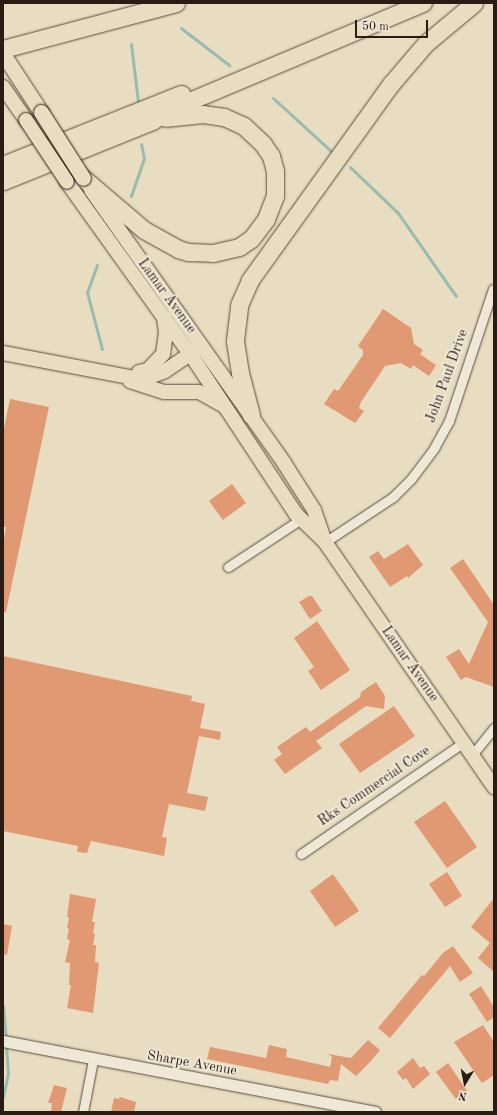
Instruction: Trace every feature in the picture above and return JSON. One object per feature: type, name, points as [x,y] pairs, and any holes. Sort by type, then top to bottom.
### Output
[{"type":"highway","points":[[3,49],[176,3]]},
{"type":"highway","points":[[3,165],[274,55],[415,3]]},
{"type":"highway","points":[[3,181],[152,120],[175,107],[422,3]]},
{"type":"highway","points":[[251,415],[240,373],[235,340],[239,305],[250,280],[392,84],[425,44],[474,3]]},
{"type":"highway","name":"Lamar Avenue","points":[[3,54],[41,112],[75,180]]},
{"type":"highway","points":[[75,180],[144,230],[178,249],[188,252],[213,253],[239,247],[251,239],[266,219],[276,190],[275,171],[263,144],[244,126],[213,115],[189,114],[152,120]]},
{"type":"main road","name":"Lamar Avenue","points":[[3,87],[26,120],[75,180],[202,345],[251,415],[314,510],[325,542]]},
{"type":"main road","name":"Lamar Avenue","points":[[75,180],[164,316],[301,519],[325,542],[494,787]]},
{"type":"main road","points":[[118,376],[148,370],[157,363],[165,346],[164,316]]},
{"type":"main road","points":[[3,353],[134,378],[155,376],[191,355],[202,345]]},
{"type":"main road","points":[[118,376],[164,392],[199,392],[226,407]]},
{"type":"street","name":"John Paul Drive","points":[[325,542],[393,497],[411,479],[434,448],[449,421],[492,288]]},
{"type":"street","points":[[228,567],[301,519]]},
{"type":"street","points":[[472,755],[494,728]]},
{"type":"street","name":"Rks Commercial Cove","points":[[301,854],[464,742]]},
{"type":"street","name":"Sharpe Avenue","points":[[8,1043],[375,1112]]},
{"type":"street","points":[[83,1112],[93,1060]]},
{"type":"building","points":[[383,309],[411,328],[414,344],[423,350],[420,354],[436,365],[429,376],[413,365],[411,369],[401,363],[385,366],[361,402],[359,408],[364,411],[355,423],[324,404],[334,389],[338,391],[363,355],[363,350],[358,346]]},
{"type":"building","points":[[10,399],[49,407],[6,612],[3,612],[3,544],[6,527],[3,527],[3,433]]},
{"type":"building","points":[[232,484],[246,503],[223,520],[209,501]]},
{"type":"building","points":[[408,544],[423,565],[408,578],[407,576],[390,587],[369,557],[378,551],[384,559]]},
{"type":"building","points":[[463,559],[494,605],[494,687],[466,677],[461,680],[446,657],[459,649],[469,664],[488,622],[450,568]]},
{"type":"building","points":[[309,596],[312,596],[322,611],[310,619],[299,602]]},
{"type":"building","points":[[317,621],[350,670],[321,690],[308,671],[314,667],[294,638]]},
{"type":"building","points":[[3,656],[192,696],[191,701],[205,704],[200,728],[221,732],[220,740],[199,736],[187,793],[208,797],[205,811],[169,804],[162,837],[167,838],[164,856],[91,841],[87,853],[77,852],[78,846],[3,831]]},
{"type":"building","points":[[376,682],[385,696],[384,709],[366,706],[316,741],[322,748],[285,774],[274,760],[282,754],[277,747],[306,727],[310,732],[360,697],[361,692]]},
{"type":"building","points":[[394,706],[415,736],[360,773],[339,744]]},
{"type":"building","points":[[445,801],[477,847],[447,868],[414,822]]},
{"type":"building","points":[[447,872],[462,896],[445,907],[429,884]]},
{"type":"building","points":[[333,874],[359,911],[335,927],[310,891]]},
{"type":"building","points":[[70,894],[96,899],[92,922],[95,922],[93,945],[96,945],[95,962],[99,963],[93,1013],[67,1008],[71,985],[69,985],[70,963],[65,962],[70,940],[67,939],[69,917],[67,917]]},
{"type":"building","points":[[494,898],[494,972],[478,958],[490,943],[471,927]]},
{"type":"building","points":[[3,924],[12,926],[7,955],[3,954]]},
{"type":"building","points":[[453,946],[473,973],[460,982],[450,966],[390,1038],[378,1028],[422,975],[424,976],[443,953]]},
{"type":"building","points":[[481,986],[494,1007],[494,1017],[487,1022],[469,994]]},
{"type":"building","points":[[483,1025],[494,1042],[494,1075],[482,1083],[454,1042]]},
{"type":"building","points":[[368,1040],[380,1050],[370,1062],[356,1076],[341,1064],[338,1081],[330,1080],[328,1084],[207,1059],[210,1047],[266,1058],[269,1045],[287,1049],[286,1057],[330,1067],[332,1057],[328,1054],[351,1058]]},
{"type":"building","points":[[413,1058],[420,1068],[424,1066],[430,1074],[413,1089],[406,1078],[403,1080],[397,1072]]},
{"type":"building","points":[[448,1063],[467,1091],[456,1099],[436,1072]]},
{"type":"building","points":[[54,1085],[67,1088],[61,1112],[51,1112],[52,1103],[48,1103]]},
{"type":"building","points":[[120,1097],[136,1102],[134,1112],[111,1112],[114,1098],[119,1099]]},
{"type":"waterway","points":[[181,28],[229,65]]},
{"type":"waterway","points":[[131,44],[138,102]]},
{"type":"waterway","points":[[273,98],[333,153]]},
{"type":"waterway","points":[[131,196],[144,158],[141,144]]},
{"type":"waterway","points":[[350,167],[398,213],[456,296]]},
{"type":"waterway","points":[[97,265],[87,292],[102,349]]},
{"type":"waterway","points":[[3,1006],[6,1038]]},
{"type":"waterway","points":[[3,1097],[8,1074],[6,1044]]}]
